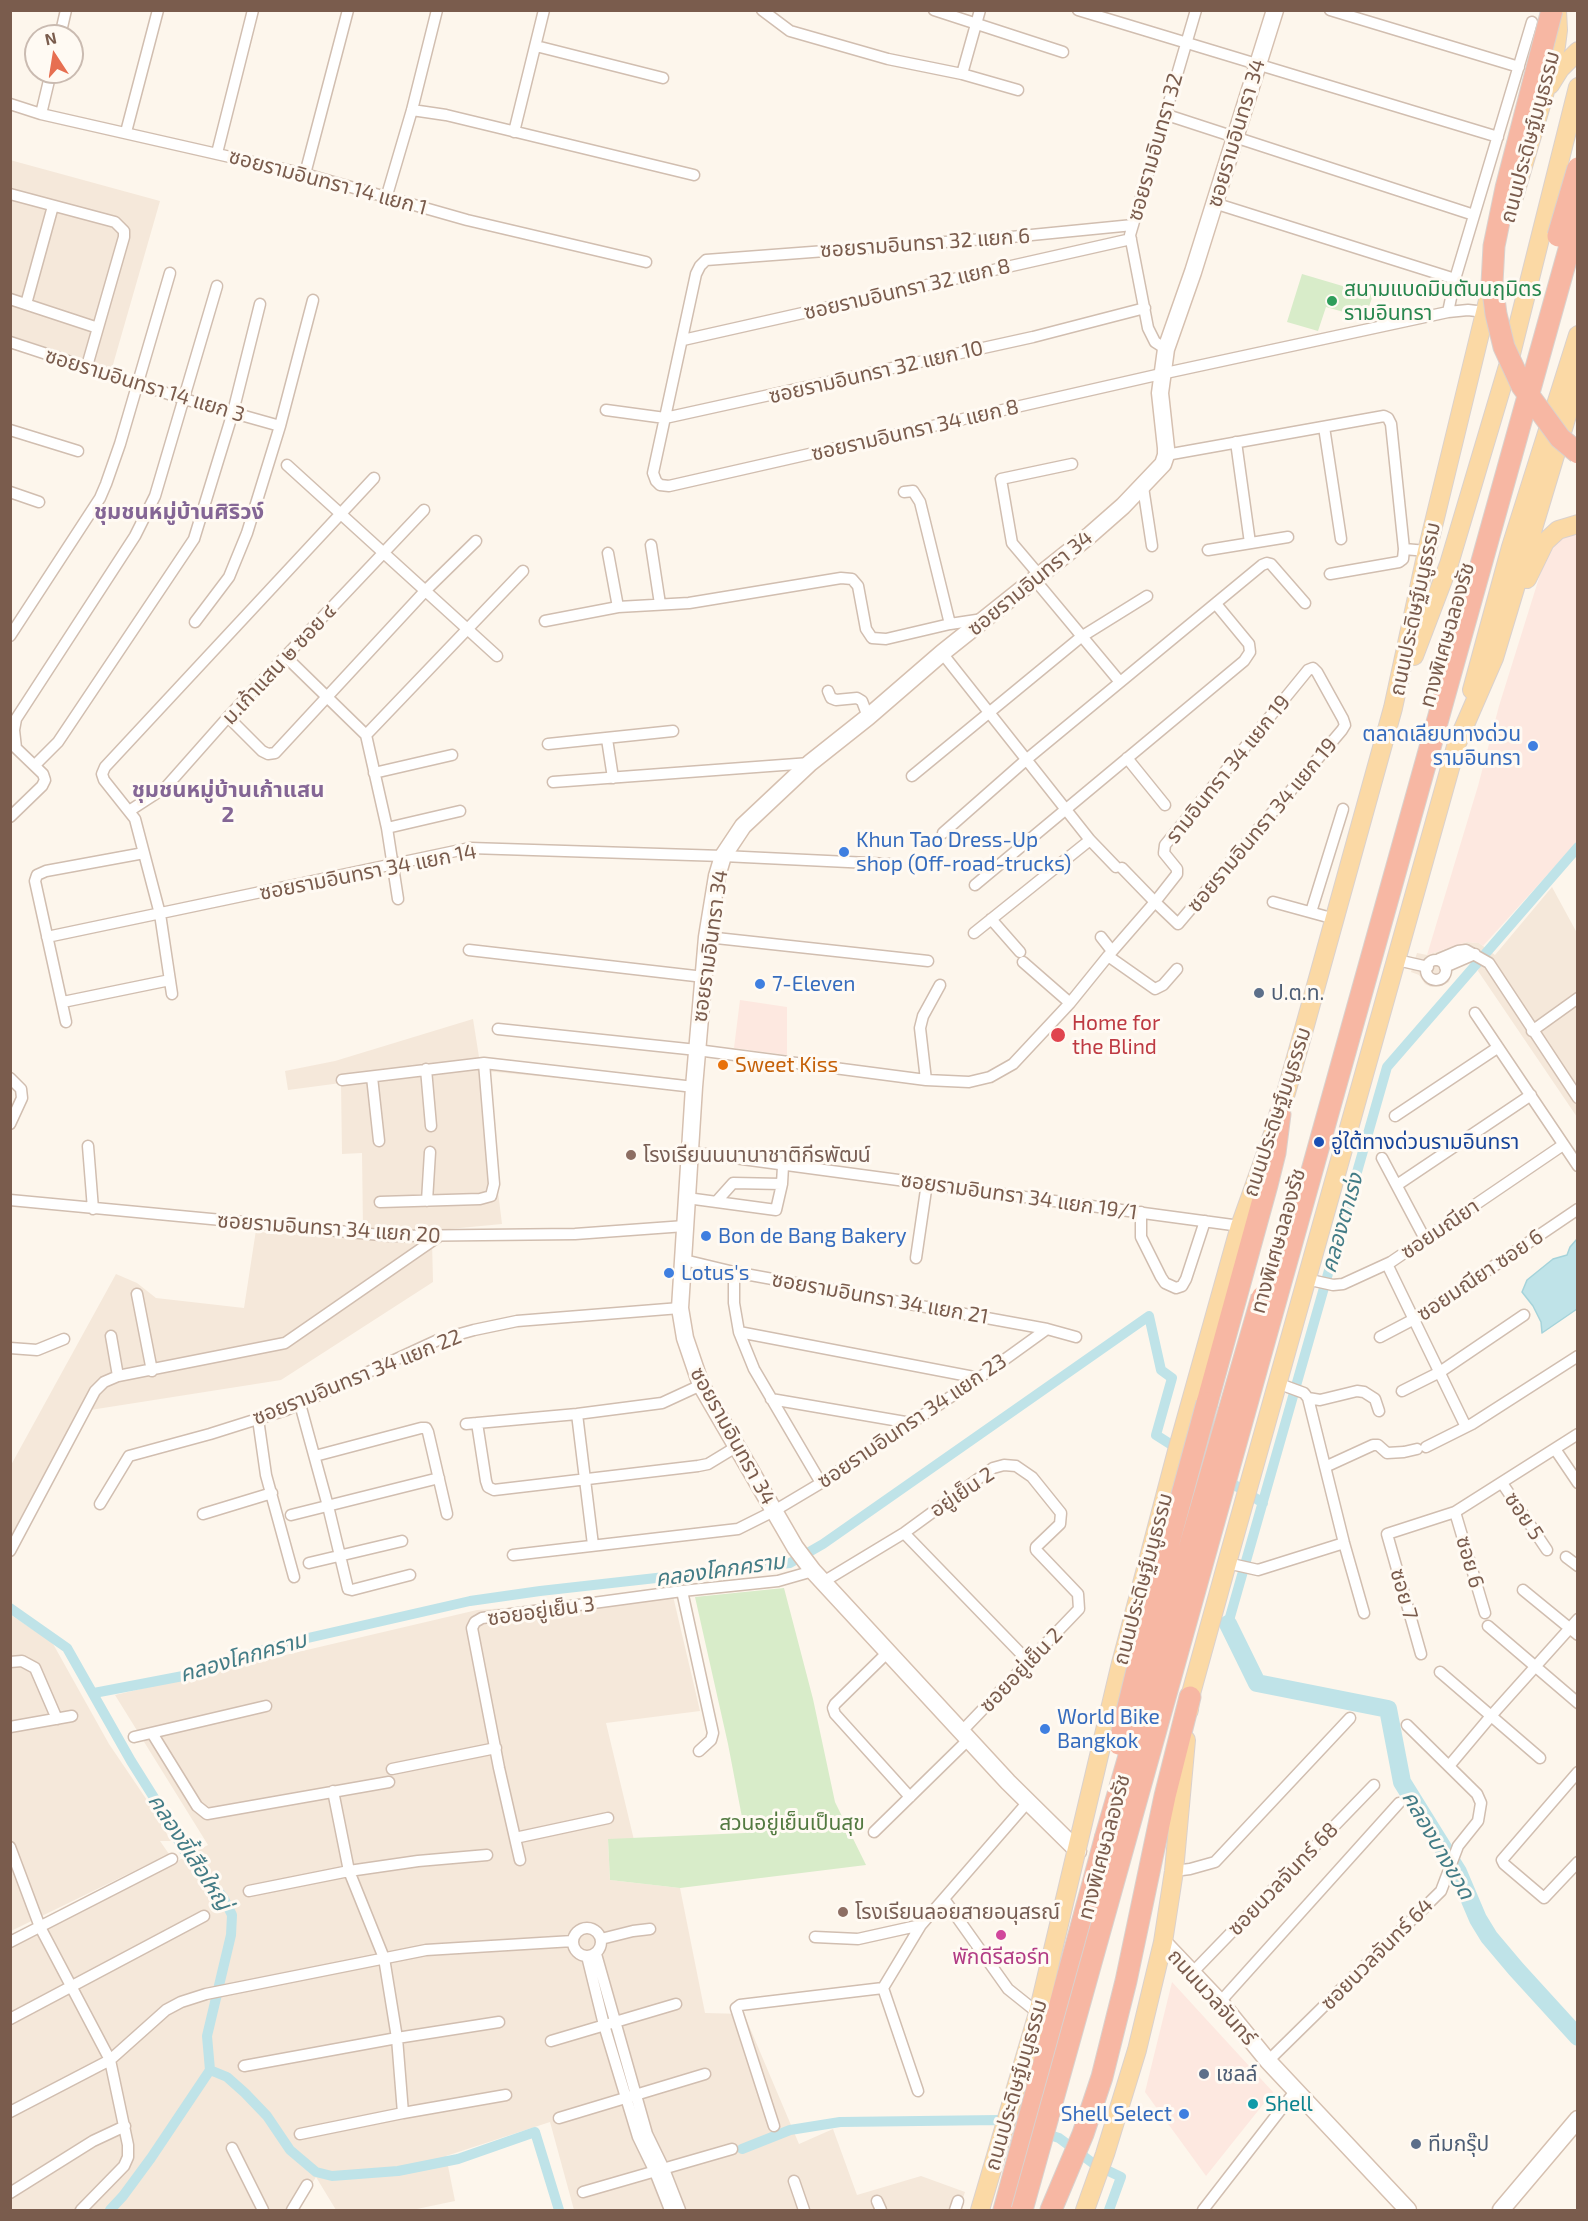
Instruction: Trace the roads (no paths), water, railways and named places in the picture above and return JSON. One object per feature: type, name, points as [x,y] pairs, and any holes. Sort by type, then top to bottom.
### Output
[{"type":"highway","points":[[1552,10],[1506,188],[1494,246],[1492,283],[1504,347],[1522,386],[1560,438],[1578,453]]},
{"type":"highway","name":"ทางพิเศษฉลองรัช","points":[[1004,2211],[1105,1839],[1258,1311],[1578,168]]},
{"type":"highway","name":"ทางพิเศษฉลองรัช","points":[[1022,2211],[1578,217]]},
{"type":"highway","points":[[1105,1839],[1105,1801],[1160,1577],[1267,1185],[1275,1153],[1280,1114]]},
{"type":"highway","points":[[1051,2211],[1077,2150],[1102,2077],[1190,1697]]},
{"type":"main road","name":"ถนนประดิษฐ์มนูธรรม","points":[[980,2211],[1038,2013],[1120,1667],[1179,1445],[1240,1226],[1280,1114],[1394,708],[1427,551],[1485,312],[1516,189],[1544,94],[1557,38],[1557,10]]},
{"type":"main road","points":[[1544,94],[1560,69],[1578,51]]},
{"type":"main road","points":[[1394,708],[1449,564],[1508,366],[1578,87]]},
{"type":"main road","points":[[1085,2211],[1137,2050],[1163,1942],[1174,1871],[1190,1697],[1232,1565],[1236,1531],[1247,1490],[1320,1282],[1397,960],[1510,547],[1578,335]]},
{"type":"main road","points":[[1494,658],[1578,380]]},
{"type":"main road","points":[[1457,743],[1545,542],[1558,530],[1578,524]]},
{"type":"main road","points":[[1160,1515],[1175,1550],[1184,1558],[1192,1560],[1211,1557],[1236,1531]]},
{"type":"street","points":[[126,132],[158,10]]},
{"type":"street","points":[[217,153],[253,10]]},
{"type":"street","points":[[305,174],[348,10]]},
{"type":"street","points":[[387,195],[438,10]]},
{"type":"street","points":[[514,132],[544,10]]},
{"type":"street","points":[[762,10],[775,15],[781,26],[789,32],[1018,90]]},
{"type":"street","points":[[934,10],[1063,52]]},
{"type":"street","points":[[962,74],[980,10]]},
{"type":"street","name":"ซอยรามอินทรา 32","points":[[1166,349],[1155,342],[1151,336],[1131,239],[1164,114],[1197,10]]},
{"type":"street","name":"ซอยรามอินทรา 34","points":[[1078,1851],[1028,1803],[814,1572],[795,1547],[701,1385],[685,1338],[680,1308],[694,1087],[707,937],[717,876],[723,856],[743,826],[810,763],[942,653],[1090,535],[1143,487],[1163,464],[1166,455],[1160,393],[1166,349],[1193,272],[1275,10]]},
{"type":"street","points":[[1330,10],[1518,67]]},
{"type":"street","points":[[1082,12],[1258,63],[1498,137]]},
{"type":"street","points":[[1448,312],[1455,279],[1532,22]]},
{"type":"street","points":[[536,46],[663,78]]},
{"type":"street","points":[[41,114],[48,84]]},
{"type":"street","name":"ซอยรามอินทรา 14 แยก 1","points":[[10,104],[41,114],[305,174],[387,195],[467,220],[646,262]]},
{"type":"street","points":[[412,110],[446,115],[694,176]]},
{"type":"street","points":[[1164,114],[1474,215]]},
{"type":"street","points":[[10,194],[115,222],[124,231],[87,366]]},
{"type":"street","points":[[1214,203],[1455,279]]},
{"type":"street","points":[[26,304],[53,206]]},
{"type":"street","name":"ซอยรามอินทรา 32 แยก 6","points":[[683,340],[696,274],[706,260],[1011,237],[1133,225]]},
{"type":"street","name":"ซอยรามอินทรา 32 แยก 8","points":[[683,340],[1131,239]]},
{"type":"street","points":[[10,636],[100,498],[120,444],[170,273]]},
{"type":"street","points":[[10,817],[42,786],[45,780],[44,774],[35,765],[13,751],[16,719],[135,536],[155,496],[217,286]]},
{"type":"street","points":[[10,299],[98,328]]},
{"type":"street","points":[[195,622],[229,577],[247,533],[280,426],[313,300]]},
{"type":"street","points":[[35,765],[58,742],[194,539],[232,412],[260,304]]},
{"type":"street","name":"ซอยรามอินทรา 32 แยก 10","points":[[606,410],[665,418],[1033,337],[1145,308]]},
{"type":"street","name":"ซอยรามอินทรา 34 แยก 8","points":[[665,418],[653,472],[660,485],[669,486],[1161,374],[1448,312],[1468,310],[1485,312]]},
{"type":"street","points":[[665,418],[683,340]]},
{"type":"street","name":"ซอยรามอินทรา 14 แยก 3","points":[[10,342],[184,399],[280,426]]},
{"type":"street","points":[[1166,455],[1380,416],[1388,418],[1404,549],[1403,559],[1399,562],[1330,574]]},
{"type":"street","points":[[1324,428],[1341,539]]},
{"type":"street","points":[[10,430],[78,451]]},
{"type":"street","points":[[1236,442],[1250,543]]},
{"type":"street","points":[[1072,464],[1001,479],[1012,543],[1081,637],[1120,682]]},
{"type":"street","points":[[287,465],[497,656]]},
{"type":"street","points":[[172,994],[160,914],[135,819],[104,780],[102,774],[105,766],[374,478]]},
{"type":"street","points":[[1143,487],[1152,546]]},
{"type":"street","points":[[904,492],[913,491],[920,502],[950,624]]},
{"type":"street","points":[[10,492],[39,502]]},
{"type":"street","name":"ม.เก้าแสน ๒ ซอย ๔","points":[[129,811],[166,787],[228,717],[424,510]]},
{"type":"street","points":[[1208,550],[1287,537]]},
{"type":"street","points":[[228,717],[262,751],[268,754],[275,753],[426,590],[476,541]]},
{"type":"street","points":[[651,545],[660,604]]},
{"type":"street","points":[[1404,549],[1427,551]]},
{"type":"street","points":[[608,554],[618,608]]},
{"type":"street","points":[[943,833],[1027,759],[1267,563],[1271,564],[1305,603]]},
{"type":"street","points":[[366,735],[523,571]]},
{"type":"street","points":[[545,621],[618,608],[689,603],[841,578],[852,579],[858,586],[866,629],[872,638],[886,639],[986,618]]},
{"type":"street","points":[[912,776],[1081,637],[1147,596]]},
{"type":"street","points":[[975,885],[1244,661],[1250,652],[1249,644],[1216,604]]},
{"type":"street","points":[[942,653],[1090,840],[1155,902]]},
{"type":"street","points":[[286,657],[366,735],[387,828],[398,899]]},
{"type":"street","name":"ซอยรามอินทรา 34 แยก 19","points":[[498,1029],[697,1050],[926,1080],[969,1082],[990,1077],[1013,1064],[1070,1002],[1155,902],[1178,924],[1342,730],[1345,725],[1343,719],[1313,668]]},
{"type":"street","name":"รามอินทรา 34 แยก 19","points":[[1155,902],[1178,873],[1165,856],[1165,845],[1308,670],[1313,668]]},
{"type":"street","points":[[828,691],[831,698],[836,700],[857,698],[862,701],[868,717]]},
{"type":"street","points":[[548,744],[673,731]]},
{"type":"street","points":[[607,739],[613,778]]},
{"type":"street","points":[[374,773],[452,755]]},
{"type":"street","points":[[1127,758],[1166,805]]},
{"type":"street","points":[[553,782],[810,763]]},
{"type":"street","points":[[1311,912],[1343,809]]},
{"type":"street","points":[[387,828],[460,811]]},
{"type":"street","points":[[974,933],[1090,840]]},
{"type":"street","name":"ซอยรามอินทรา 34 แยก 14","points":[[47,937],[470,848],[890,864]]},
{"type":"street","points":[[66,1022],[35,882],[37,875],[46,871],[144,853]]},
{"type":"street","points":[[1273,902],[1335,920]]},
{"type":"street","points":[[991,919],[1022,957],[1070,1002]]},
{"type":"street","points":[[707,937],[928,960]]},
{"type":"street","points":[[1101,937],[1110,954],[1155,989],[1163,985],[1177,969]]},
{"type":"street","points":[[469,950],[704,977]]},
{"type":"street","points":[[1442,963],[1442,978],[1435,981],[1428,975],[1428,967],[1432,962],[1442,963],[1470,952],[1489,963],[1578,1098]]},
{"type":"street","points":[[1397,960],[1428,967]]},
{"type":"street","points":[[63,1002],[170,980]]},
{"type":"street","points":[[926,1080],[920,1028],[923,1016],[940,984]]},
{"type":"street","points":[[1532,1031],[1578,998]]},
{"type":"street","points":[[1475,1013],[1578,1166]]},
{"type":"street","points":[[1395,1116],[1497,1048]]},
{"type":"street","points":[[381,1202],[480,1199],[491,1196],[494,1191],[484,1063]]},
{"type":"street","points":[[342,1080],[484,1063],[694,1087]]},
{"type":"street","points":[[426,1069],[431,1126]]},
{"type":"street","points":[[372,1077],[379,1141]]},
{"type":"street","points":[[10,1078],[21,1089],[21,1098],[10,1124]]},
{"type":"street","points":[[1396,1185],[1531,1095]]},
{"type":"street","name":"ซอยมณียา","points":[[1320,1282],[1349,1282],[1387,1264],[1563,1145]]},
{"type":"street","points":[[88,1146],[93,1209]]},
{"type":"street","points":[[427,1201],[430,1152]]},
{"type":"street","name":"ซอยรามอินทรา 34 แยก 19/1","points":[[690,1152],[1240,1226]]},
{"type":"street","points":[[1382,1158],[1425,1239]]},
{"type":"street","points":[[687,1198],[776,1210],[782,1184],[783,1166]]},
{"type":"street","points":[[716,1202],[733,1183],[782,1184]]},
{"type":"street","points":[[916,1258],[927,1183]]},
{"type":"street","name":"ซอยรามอินทรา 34 แยก 20","points":[[10,1200],[391,1236],[575,1234],[685,1226]]},
{"type":"street","name":"ซอยมณียา ซอย 6","points":[[1380,1337],[1414,1319],[1578,1209]]},
{"type":"street","points":[[1141,1212],[1141,1237],[1165,1283],[1176,1288],[1182,1286],[1186,1279],[1205,1221]]},
{"type":"street","points":[[10,1551],[95,1391],[104,1382],[118,1376],[285,1343],[438,1236]]},
{"type":"street","name":"ซอยรามอินทรา 34 แยก 21","points":[[684,1260],[734,1272],[1047,1329],[1076,1337]]},
{"type":"street","points":[[1387,1264],[1466,1427]]},
{"type":"street","points":[[734,1272],[734,1303],[739,1332],[754,1369],[821,1483]]},
{"type":"street","points":[[137,1294],[152,1371]]},
{"type":"street","name":"ซอยรามอินทรา 34 แยก 22","points":[[100,1504],[129,1456],[258,1419],[300,1404],[438,1340],[517,1321],[680,1308]]},
{"type":"street","points":[[1402,1391],[1440,1372],[1524,1315]]},
{"type":"street","name":"ซอยรามอินทรา 34 แยก 23","points":[[513,1555],[738,1529],[821,1483],[1047,1329]]},
{"type":"street","points":[[739,1332],[979,1377]]},
{"type":"street","points":[[111,1336],[118,1376]]},
{"type":"street","points":[[10,1348],[37,1350],[64,1339]]},
{"type":"street","points":[[1325,1467],[1373,1445],[1378,1445],[1387,1453],[1422,1448],[1466,1427],[1578,1356]]},
{"type":"street","points":[[701,1385],[662,1403],[471,1424],[488,1487],[494,1491],[698,1466],[708,1464],[736,1447]]},
{"type":"street","points":[[1283,1385],[1320,1400],[1357,1391],[1364,1392],[1375,1399],[1379,1410]]},
{"type":"street","points":[[1306,1395],[1364,1613]]},
{"type":"street","points":[[771,1399],[911,1423]]},
{"type":"street","points":[[300,1404],[347,1587],[351,1590],[410,1575]]},
{"type":"street","points":[[578,1414],[593,1545]]},
{"type":"street","points":[[258,1419],[266,1475],[294,1577]]},
{"type":"street","points":[[315,1456],[426,1428],[447,1514]]},
{"type":"street","points":[[1455,1512],[1578,1434]]},
{"type":"street","points":[[1555,1449],[1578,1483]]},
{"type":"street","name":"อยู่เย็น 2","points":[[904,1533],[993,1468],[1010,1465],[1021,1468],[1032,1477],[1061,1513],[1060,1524],[1036,1547],[1036,1551],[1076,1592],[1080,1599],[1079,1609]]},
{"type":"street","points":[[291,1515],[439,1478]]},
{"type":"street","name":"ซอย 5","points":[[1502,1483],[1547,1550]]},
{"type":"street","points":[[202,1514],[272,1493]]},
{"type":"street","name":"ซอย 7","points":[[1421,1654],[1387,1534],[1455,1512]]},
{"type":"street","name":"ซอย 6","points":[[1455,1512],[1485,1613]]},
{"type":"street","points":[[904,1533],[1030,1663]]},
{"type":"street","name":"ซอยอยู่เย็น 3","points":[[520,1860],[472,1628],[475,1622],[482,1618],[682,1591],[778,1581],[814,1572],[904,1533]]},
{"type":"street","points":[[309,1563],[402,1541]]},
{"type":"street","points":[[1232,1565],[1258,1570],[1344,1543]]},
{"type":"street","points":[[1566,1557],[1578,1566]]},
{"type":"street","points":[[1523,1590],[1573,1631]]},
{"type":"street","points":[[682,1591],[713,1733],[711,1740],[699,1751]]},
{"type":"street","name":"ซอยอยู่เย็น 2","points":[[874,1832],[910,1797],[1079,1609]]},
{"type":"street","points":[[1449,1766],[1535,1667],[1573,1631],[1578,1619]]},
{"type":"street","points":[[1488,1626],[1578,1703]]},
{"type":"street","points":[[888,1652],[833,1708],[910,1797]]},
{"type":"street","points":[[10,1662],[22,1661],[35,1668],[57,1719]]},
{"type":"street","points":[[1440,1672],[1540,1758]]},
{"type":"street","points":[[134,1737],[266,1707]]},
{"type":"street","points":[[10,1727],[72,1716]]},
{"type":"street","points":[[1174,1871],[1215,1862],[1350,1719]]},
{"type":"street","name":"ซอยนวลจันทร์ 64","points":[[1268,2061],[1428,1906],[1441,1891],[1458,1846],[1478,1821],[1481,1803],[1477,1794],[1407,1725]]},
{"type":"street","points":[[152,1733],[197,1806],[207,1814],[389,1782]]},
{"type":"street","points":[[392,1769],[496,1748]]},
{"type":"street","points":[[1578,1772],[1502,1860],[1544,1898],[1578,1862]]},
{"type":"street","name":"ซอยนวลจันทร์ 68","points":[[1192,1973],[1374,1785]]},
{"type":"street","points":[[333,1791],[349,1871],[384,1958],[397,2038],[403,2113]]},
{"type":"street","points":[[918,2091],[883,1988],[921,1925],[1028,1803]]},
{"type":"street","points":[[1220,2002],[1399,1803]]},
{"type":"street","points":[[515,1838],[608,1818]]},
{"type":"street","points":[[10,1847],[40,1927],[110,2060],[128,2145],[127,2162],[81,2211]]},
{"type":"street","points":[[249,1891],[349,1871],[418,1861],[487,1855]]},
{"type":"street","points":[[10,1942],[172,1859]]},
{"type":"street","points":[[944,1899],[1008,1989],[1038,2013]]},
{"type":"street","points":[[10,2019],[204,1916]]},
{"type":"street","points":[[814,1937],[858,1939],[921,1925]]},
{"type":"street","points":[[587,1928],[593,1929],[602,1940],[601,1947],[591,1955],[576,1952],[573,1941],[580,1930],[587,1928]]},
{"type":"street","points":[[602,1940],[633,1931],[650,1929]]},
{"type":"street","points":[[10,2112],[110,2060],[166,2010],[181,2002],[207,1994],[426,1950],[573,1941]]},
{"type":"street","name":"ถนนนวลจันทร์","points":[[1163,1942],[1220,2002],[1268,2061],[1408,2211]]},
{"type":"street","points":[[591,1955],[630,2095],[660,2171],[670,2211]]},
{"type":"street","points":[[774,2126],[736,2008],[740,2005],[883,1988]]},
{"type":"street","points":[[551,2041],[676,2004]]},
{"type":"street","points":[[244,2066],[499,2022]]},
{"type":"street","points":[[559,2118],[705,2074]]},
{"type":"street","points":[[1203,2211],[1296,2090]]},
{"type":"street","points":[[300,2134],[506,2095]]},
{"type":"street","points":[[1501,2211],[1578,2119]]},
{"type":"street","points":[[10,2193],[83,2147],[124,2126]]},
{"type":"street","points":[[232,2148],[263,2211]]},
{"type":"street","points":[[583,2192],[732,2149]]},
{"type":"street","points":[[660,2171],[680,2211]]},
{"type":"street","points":[[794,2181],[804,2211]]},
{"type":"street","points":[[292,2211],[307,2185]]},
{"type":"water","points":[[1577,1239],[1577,1309],[1542,1333],[1541,1322],[1533,1306],[1522,1292],[1527,1280],[1553,1259],[1567,1255]]},
{"type":"waterway","name":"คลองตาเร่ง","points":[[1228,1624],[1387,1067],[1578,847]]},
{"type":"waterway","name":"คลองโคกคราม","points":[[94,1693],[183,1676],[286,1643],[470,1601],[790,1563],[823,1544],[1149,1316],[1161,1370],[1172,1378],[1156,1435],[1263,1503]]},
{"type":"waterway","name":"คลองขี้เสือใหญ่","points":[[10,1608],[67,1648],[131,1761],[168,1820],[182,1848],[223,1897],[232,1915],[231,1935],[207,2036],[210,2070]]},
{"type":"waterway","name":"คลองบางขวด","points":[[1228,1624],[1257,1683],[1388,1709],[1402,1782],[1458,1872],[1478,1919],[1489,1937],[1516,1969],[1578,2037]]},
{"type":"waterway","name":"คลองขี้เสือใหญ่","points":[[210,2070],[227,2077],[245,2093],[267,2116],[290,2150],[316,2172],[332,2176],[398,2171],[458,2159],[535,2132],[559,2210]]},
{"type":"waterway","points":[[110,2210],[151,2158],[210,2070]]},
{"type":"waterway","points":[[742,2149],[790,2130],[840,2122],[999,2120],[1011,2124]]},
{"type":"waterway","points":[[1040,2132],[1059,2138],[1094,2164],[1121,2177],[1109,2210]]},
{"type":"place","name":"สนามแบดมินตันนฤมิตร รามอินทรา","points":[[1332,301]]},
{"type":"place","name":"ตลาดเลียบทางด่วน รามอินทรา","points":[[1533,746]]},
{"type":"place","name":"Khun Tao Dress-Up shop (Off-road-trucks)","points":[[844,852]]},
{"type":"place","name":"7-Eleven","points":[[760,984]]},
{"type":"place","name":"ป.ต.ท.","points":[[1259,993]]},
{"type":"place","name":"Home for the Blind","points":[[1058,1035]]},
{"type":"place","name":"Sweet Kiss","points":[[723,1065]]},
{"type":"place","name":"อู่ใต้ทางด่วนรามอินทรา","points":[[1319,1142]]},
{"type":"place","name":"โรงเรียนนนานาชาติกีรพัฒน์","points":[[631,1155]]},
{"type":"place","name":"Bon de Bang Bakery","points":[[706,1236]]},
{"type":"place","name":"Lotus's","points":[[669,1273]]},
{"type":"place","name":"World Bike Bangkok","points":[[1045,1729]]},
{"type":"place","name":"โรงเรียนลอยสายอนุสรณ์","points":[[843,1912]]},
{"type":"place","name":"พักดีรีสอร์ท","points":[[1001,1935]]},
{"type":"place","name":"เชลล์","points":[[1204,2074]]},
{"type":"place","name":"Shell","points":[[1253,2104]]},
{"type":"place","name":"Shell Select","points":[[1184,2114]]},
{"type":"place","name":"ทีมกรุ๊ป","points":[[1416,2144]]},
{"type":"district","name":"ชุมชนหมู่บ้านศิริวง์","points":[[179,512]]},
{"type":"district","name":"ชุมชนหมู่บ้านเก้าแสน 2","points":[[228,802]]},
{"type":"park label","name":"สวนอยู่เย็นเป็นสุข","points":[[792,1823]]}]
